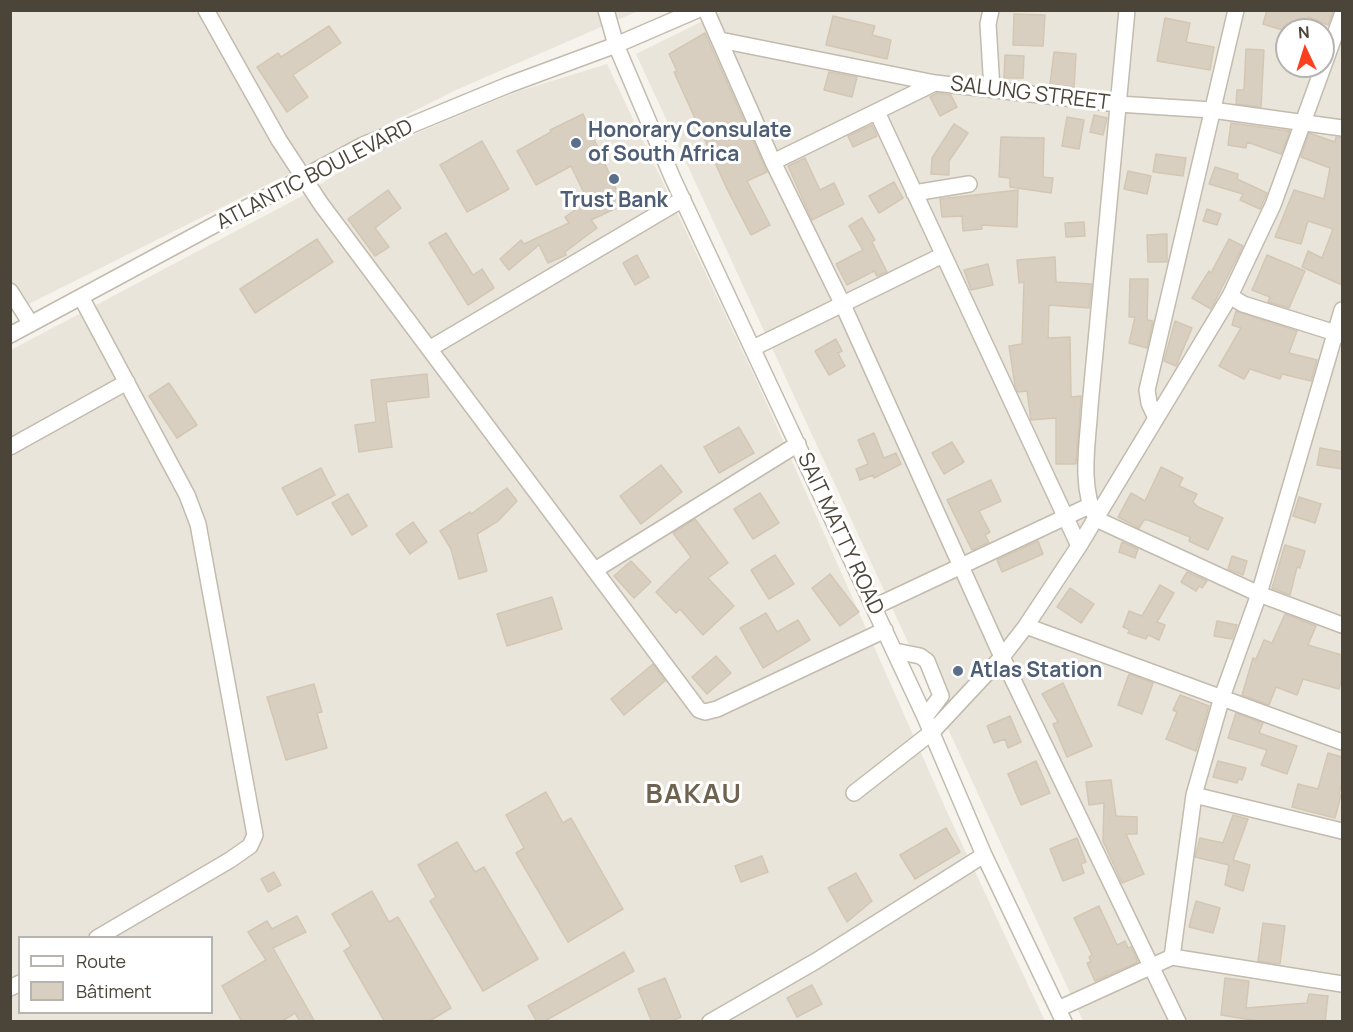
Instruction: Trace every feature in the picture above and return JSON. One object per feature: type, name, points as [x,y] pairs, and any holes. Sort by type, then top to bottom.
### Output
[{"type":"street","points":[[206,10],[234,64],[303,178],[699,710],[705,712],[717,709],[885,630]]},
{"type":"street","name":"SAIT MATTY ROAD","points":[[606,10],[616,45],[683,199],[895,651],[984,855],[1059,1017]]},
{"type":"street","name":"ATLANTIC BOULEVARD","points":[[10,335],[363,146],[508,85],[616,45],[697,10]]},
{"type":"street","points":[[706,10],[773,162],[843,304],[1002,657],[1178,1022]]},
{"type":"street","points":[[991,10],[988,24],[992,89]]},
{"type":"street","points":[[1092,512],[1086,470],[1090,406],[1127,10]]},
{"type":"street","points":[[1155,416],[1149,403],[1148,390],[1236,10]]},
{"type":"street","points":[[854,792],[932,732],[1002,657],[1026,626],[1079,546],[1092,512],[1230,296],[1273,205],[1342,15]]},
{"type":"street","name":"SALUNG STREET","points":[[720,40],[935,83],[1118,104],[1212,110],[1342,128]]},
{"type":"street","points":[[773,162],[935,83]]},
{"type":"street","points":[[877,112],[1079,546]]},
{"type":"street","points":[[914,193],[969,184]]},
{"type":"street","points":[[429,349],[683,199]]},
{"type":"street","points":[[753,348],[943,255]]},
{"type":"street","points":[[10,291],[31,324]]},
{"type":"street","points":[[1230,296],[1243,304],[1339,334]]},
{"type":"street","points":[[81,297],[187,495],[198,524],[255,835],[250,846],[230,860],[100,936]]},
{"type":"street","points":[[1172,957],[1194,795],[1222,697],[1259,594],[1339,334],[1342,310]]},
{"type":"street","points":[[10,447],[127,382]]},
{"type":"street","points":[[595,570],[798,444]]},
{"type":"street","points":[[874,607],[1065,516],[1092,512],[1259,594],[1342,625]]},
{"type":"street","points":[[1026,626],[1342,742]]},
{"type":"street","points":[[895,651],[920,656],[927,661],[941,696],[925,717]]},
{"type":"street","points":[[1194,795],[1342,831]]},
{"type":"street","points":[[710,1022],[816,961],[984,855]]},
{"type":"street","points":[[1059,1017],[1152,965],[1172,957],[1342,984]]},
{"type":"shaded area","points":[[11,11],[638,11],[456,90],[11,313]]},
{"type":"shaded area","points":[[723,11],[1342,11],[1342,1021],[1083,1021],[636,54]]},
{"type":"shaded area","points":[[607,64],[758,384],[948,814],[1045,1021],[11,1022],[11,350],[304,195],[367,154],[516,92]]},
{"type":"building","points":[[1267,10],[1334,10],[1331,18],[1275,18],[1275,28],[1263,24]]},
{"type":"building","points":[[1014,14],[1045,15],[1043,46],[1013,45]]},
{"type":"building","points":[[833,16],[875,26],[872,35],[891,40],[887,59],[826,45]]},
{"type":"building","points":[[1165,18],[1190,23],[1186,42],[1214,47],[1210,70],[1157,61]]},
{"type":"building","points":[[329,26],[341,43],[293,75],[308,97],[287,112],[257,67],[278,53],[281,57]]},
{"type":"building","points":[[705,33],[767,172],[747,181],[770,225],[751,235],[727,189],[674,72],[677,71],[669,54]]},
{"type":"building","points":[[1246,49],[1264,50],[1261,107],[1236,104],[1237,90],[1244,90]]},
{"type":"building","points":[[1054,52],[1076,54],[1074,87],[1050,84]]},
{"type":"building","points":[[1005,55],[1024,56],[1023,78],[1004,78]]},
{"type":"building","points":[[829,72],[857,77],[852,97],[824,90]]},
{"type":"building","points":[[937,93],[951,95],[957,107],[940,116],[930,97]]},
{"type":"building","points":[[583,114],[623,205],[591,220],[597,228],[565,252],[566,255],[548,263],[539,245],[509,270],[500,259],[521,240],[524,244],[569,223],[565,217],[588,201],[571,166],[536,185],[517,151],[551,132],[550,130]]},
{"type":"building","points":[[1094,115],[1107,118],[1103,135],[1090,132]]},
{"type":"building","points":[[1067,117],[1084,120],[1079,149],[1062,146]]},
{"type":"building","points":[[1231,123],[1290,131],[1281,154],[1247,142],[1246,148],[1228,145]]},
{"type":"building","points":[[954,124],[968,133],[949,161],[949,175],[931,174],[932,158]]},
{"type":"building","points":[[872,125],[877,136],[853,147],[848,136]]},
{"type":"building","points":[[1309,133],[1335,142],[1336,137],[1342,138],[1342,285],[1302,267],[1308,251],[1322,258],[1333,229],[1308,221],[1301,244],[1275,237],[1294,190],[1324,199],[1330,168],[1301,157]]},
{"type":"building","points":[[1001,137],[1044,138],[1043,177],[1053,178],[1051,193],[1010,187],[1010,178],[999,177]]},
{"type":"building","points":[[482,141],[509,189],[467,212],[440,165]]},
{"type":"building","points":[[1156,154],[1186,158],[1183,176],[1153,172]]},
{"type":"building","points":[[805,158],[820,190],[834,183],[844,204],[812,220],[788,166]]},
{"type":"building","points":[[1215,167],[1238,174],[1237,179],[1267,193],[1260,209],[1240,200],[1243,194],[1209,184]]},
{"type":"building","points":[[1128,171],[1151,176],[1147,194],[1124,189]]},
{"type":"building","points":[[894,182],[903,198],[879,213],[869,196]]},
{"type":"building","points":[[388,190],[401,208],[375,228],[389,247],[375,256],[348,219]]},
{"type":"building","points":[[1018,190],[1017,227],[981,225],[982,229],[963,231],[962,216],[942,217],[940,199]]},
{"type":"building","points":[[1207,209],[1221,214],[1217,225],[1203,221]]},
{"type":"building","points":[[862,218],[875,240],[872,242],[887,272],[877,276],[874,271],[847,285],[836,264],[863,250],[849,226]]},
{"type":"building","points":[[1084,222],[1085,236],[1066,237],[1065,223]]},
{"type":"building","points":[[446,233],[473,275],[482,269],[494,288],[468,305],[429,243]]},
{"type":"building","points":[[1167,234],[1167,262],[1148,262],[1147,235]]},
{"type":"building","points":[[317,239],[333,262],[255,313],[240,289]]},
{"type":"building","points":[[1229,239],[1243,246],[1211,309],[1192,298],[1209,271],[1211,273]]},
{"type":"building","points":[[637,255],[649,277],[635,285],[623,263]]},
{"type":"building","points":[[1267,255],[1305,271],[1289,308],[1268,302],[1270,297],[1252,290]]},
{"type":"building","points":[[1055,257],[1056,282],[1092,284],[1089,308],[1049,305],[1048,338],[1070,337],[1071,397],[1081,396],[1076,464],[1056,464],[1056,418],[1031,420],[1027,391],[1018,392],[1015,386],[1009,346],[1022,344],[1024,282],[1019,283],[1017,260]]},
{"type":"building","points":[[988,264],[993,285],[971,290],[964,270]]},
{"type":"building","points":[[1130,279],[1148,279],[1147,320],[1153,321],[1147,348],[1129,343],[1135,317],[1129,317]]},
{"type":"building","points":[[1236,311],[1297,331],[1289,353],[1317,360],[1311,381],[1282,374],[1280,379],[1250,369],[1244,379],[1219,366],[1241,328],[1232,325]]},
{"type":"building","points":[[1175,321],[1192,328],[1176,366],[1164,361]]},
{"type":"building","points":[[836,339],[842,351],[838,353],[845,366],[829,375],[815,351]]},
{"type":"building","points":[[427,374],[429,397],[386,402],[392,447],[359,452],[355,425],[376,422],[371,380]]},
{"type":"building","points":[[169,383],[197,425],[177,438],[149,396]]},
{"type":"building","points":[[739,427],[754,453],[719,473],[704,447]]},
{"type":"building","points":[[874,433],[884,458],[896,453],[901,464],[874,478],[873,475],[860,480],[856,469],[868,464],[858,440]]},
{"type":"building","points":[[952,442],[964,462],[944,474],[932,453]]},
{"type":"building","points":[[1320,448],[1342,452],[1342,469],[1317,465]]},
{"type":"building","points":[[661,465],[682,492],[641,524],[620,496]]},
{"type":"building","points":[[1161,467],[1183,478],[1179,486],[1197,494],[1193,502],[1198,507],[1223,518],[1208,550],[1189,541],[1190,537],[1148,520],[1144,520],[1139,528],[1118,517],[1131,493],[1145,501]]},
{"type":"building","points":[[321,468],[335,495],[297,515],[282,488]]},
{"type":"building","points":[[991,480],[1001,501],[979,511],[990,532],[985,535],[989,542],[972,550],[947,500]]},
{"type":"building","points":[[507,488],[517,501],[498,521],[477,534],[487,571],[459,579],[451,549],[440,531],[470,512],[471,514]]},
{"type":"building","points":[[760,493],[779,523],[753,539],[734,509]]},
{"type":"building","points":[[348,494],[367,526],[352,535],[332,503]]},
{"type":"building","points":[[1299,497],[1321,504],[1315,523],[1293,516]]},
{"type":"building","points":[[695,519],[728,563],[708,578],[734,606],[703,635],[680,609],[676,613],[656,592],[691,557],[673,533]]},
{"type":"building","points":[[413,522],[427,542],[410,554],[396,534]]},
{"type":"building","points":[[1038,541],[1043,554],[1002,572],[997,560]]},
{"type":"building","points":[[1122,542],[1138,549],[1135,558],[1119,552]]},
{"type":"building","points":[[1285,545],[1305,551],[1300,568],[1297,567],[1290,595],[1272,588]]},
{"type":"building","points":[[775,555],[794,584],[769,599],[751,570]]},
{"type":"building","points":[[1232,556],[1247,561],[1243,575],[1228,569]]},
{"type":"building","points":[[631,561],[651,582],[634,598],[614,576]]},
{"type":"building","points":[[1187,572],[1207,581],[1202,588],[1199,586],[1196,591],[1181,582]]},
{"type":"building","points":[[830,574],[859,612],[840,626],[812,588]]},
{"type":"building","points":[[1160,585],[1174,593],[1157,622],[1165,625],[1159,640],[1148,635],[1146,639],[1128,633],[1130,630],[1123,627],[1129,611],[1142,616]]},
{"type":"building","points":[[1070,588],[1094,604],[1081,623],[1057,607]]},
{"type":"building","points":[[552,597],[562,629],[507,646],[497,614]]},
{"type":"building","points":[[766,613],[777,632],[798,620],[810,640],[763,668],[740,628]]},
{"type":"building","points":[[1285,614],[1316,626],[1308,645],[1342,655],[1342,678],[1339,689],[1303,679],[1297,695],[1276,687],[1269,705],[1242,695],[1253,658],[1256,659],[1264,640],[1272,643]]},
{"type":"building","points":[[1217,621],[1237,625],[1232,639],[1214,636]]},
{"type":"building","points":[[716,656],[731,673],[707,694],[692,677]]},
{"type":"building","points":[[653,664],[665,681],[624,715],[611,699]]},
{"type":"building","points":[[1129,674],[1153,683],[1142,714],[1118,705]]},
{"type":"building","points":[[1063,683],[1092,746],[1067,757],[1053,724],[1058,722],[1042,694]]},
{"type":"building","points":[[314,684],[322,712],[317,713],[327,748],[286,760],[267,697]]},
{"type":"building","points":[[1180,695],[1209,706],[1196,751],[1166,739],[1177,712],[1173,710]]},
{"type":"building","points":[[1236,713],[1263,723],[1259,733],[1297,746],[1287,774],[1261,765],[1267,750],[1228,738]]},
{"type":"building","points":[[1010,716],[1021,742],[1008,748],[1005,739],[994,743],[987,726]]},
{"type":"building","points":[[1328,753],[1342,757],[1342,781],[1339,795],[1341,795],[1335,818],[1292,807],[1298,784],[1318,789]]},
{"type":"building","points":[[1036,761],[1050,793],[1021,805],[1008,774]]},
{"type":"building","points":[[1218,761],[1246,768],[1242,780],[1238,779],[1237,783],[1213,777]]},
{"type":"building","points":[[1111,780],[1116,816],[1137,817],[1137,834],[1126,834],[1144,874],[1122,883],[1103,841],[1104,803],[1089,805],[1086,782]]},
{"type":"building","points":[[546,792],[563,823],[571,818],[623,909],[568,942],[516,853],[524,848],[506,815]]},
{"type":"building","points":[[1233,815],[1248,819],[1233,860],[1250,865],[1243,891],[1225,885],[1229,865],[1195,857],[1200,838],[1223,843]]},
{"type":"building","points":[[946,828],[960,852],[915,879],[900,855]]},
{"type":"building","points":[[1077,838],[1086,862],[1081,864],[1084,873],[1063,881],[1050,849]]},
{"type":"building","points":[[457,842],[475,872],[484,867],[538,959],[483,991],[430,901],[436,897],[418,865]]},
{"type":"building","points":[[762,856],[768,872],[741,882],[735,866]]},
{"type":"building","points":[[274,872],[281,885],[268,892],[261,879]]},
{"type":"building","points":[[856,873],[872,901],[847,922],[828,888]]},
{"type":"building","points":[[372,891],[389,922],[398,917],[451,1008],[428,1022],[385,1022],[344,951],[351,946],[332,914]]},
{"type":"building","points":[[1196,901],[1220,908],[1213,933],[1189,927]]},
{"type":"building","points":[[1099,906],[1117,945],[1125,941],[1128,948],[1131,947],[1138,962],[1095,981],[1087,963],[1091,962],[1089,957],[1092,955],[1074,918]]},
{"type":"building","points":[[297,916],[306,932],[273,948],[315,1022],[300,1022],[295,1013],[281,1022],[242,1022],[222,986],[266,960],[248,932],[267,921],[272,929]]},
{"type":"building","points":[[1263,923],[1285,926],[1280,964],[1258,961]]},
{"type":"building","points":[[624,952],[634,971],[543,1022],[537,1022],[528,1006]]},
{"type":"building","points":[[665,978],[681,1017],[670,1022],[652,1022],[638,989]]},
{"type":"building","points":[[1225,978],[1249,981],[1246,1008],[1307,1003],[1309,994],[1328,996],[1325,1022],[1263,1022],[1221,1015]]},
{"type":"building","points":[[812,985],[822,1004],[797,1017],[787,998]]},
{"type":"place","name":"Honorary Consulate of South Africa","points":[[576,143]]},
{"type":"place","name":"Trust Bank","points":[[614,179]]},
{"type":"place","name":"Atlas Station","points":[[958,671]]},
{"type":"district","name":"BAKAU","points":[[694,795]]}]
